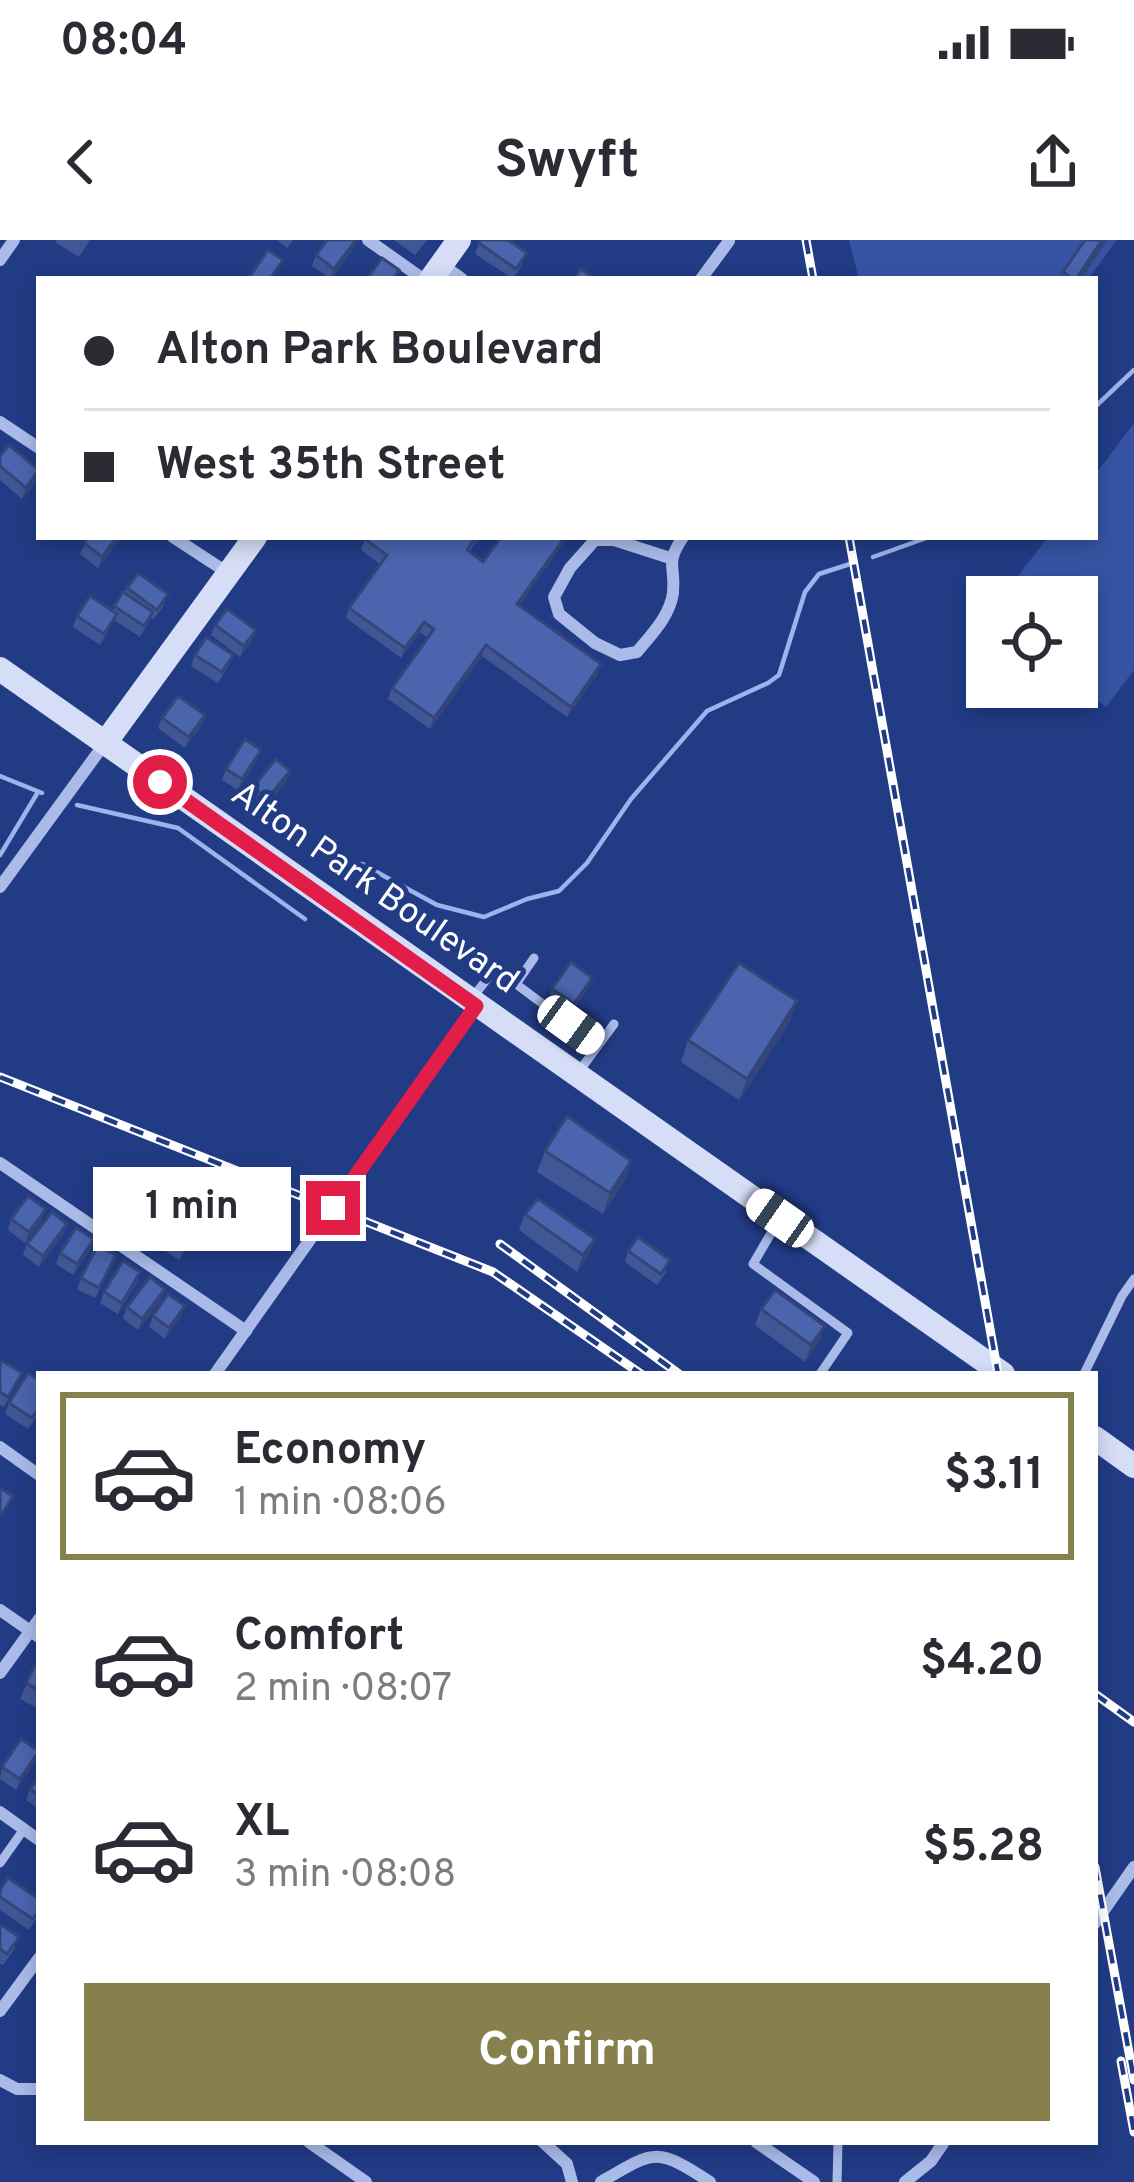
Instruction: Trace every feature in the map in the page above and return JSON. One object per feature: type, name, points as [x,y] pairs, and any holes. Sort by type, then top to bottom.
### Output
[{"type":"main road","points":[[439,275],[458,240]]},
{"type":"main road","points":[[105,743],[252,540]]},
{"type":"main road","name":"Alton Park Boulevard","points":[[0,669],[999,1371]]},
{"type":"main road","points":[[1098,1440],[1134,1466]]},
{"type":"street","points":[[0,260],[14,240]]},
{"type":"street","points":[[368,240],[439,275]]},
{"type":"street","points":[[703,276],[729,241]]},
{"type":"street","points":[[0,422],[36,446]]},
{"type":"street","points":[[178,540],[229,574]]},
{"type":"street","points":[[670,558],[614,540],[595,540],[570,568],[554,597],[559,614],[595,643],[620,655],[637,652],[667,613],[673,592],[670,558],[681,540]]},
{"type":"street","points":[[0,887],[105,743]]},
{"type":"street","points":[[217,1371],[473,1003]]},
{"type":"street","points":[[0,1163],[246,1331]]},
{"type":"street","points":[[0,1447],[36,1473]]},
{"type":"street","points":[[0,1610],[36,1629],[0,1673]]},
{"type":"street","points":[[0,1812],[36,1838]]},
{"type":"street","points":[[1098,1919],[1134,1867]]},
{"type":"street","points":[[0,2012],[36,1962]]},
{"type":"street","points":[[0,2080],[17,2089],[36,2089]]},
{"type":"street","points":[[313,2145],[366,2182]]},
{"type":"street","points":[[547,2145],[567,2164],[572,2182]]},
{"type":"street","points":[[905,2182],[932,2161],[942,2145]]},
{"type":"street","points":[[773,2148],[814,2182]]},
{"type":"street","points":[[601,2182],[632,2162],[653,2156],[671,2157],[710,2182]]},
{"type":"lane","points":[[516,984],[534,958]]},
{"type":"lane","points":[[473,1003],[494,970],[598,1045]]},
{"type":"lane","points":[[577,1075],[614,1024]]},
{"type":"lane","points":[[780,1218],[753,1264],[848,1333],[822,1371]]},
{"type":"lane","points":[[1085,1371],[1134,1279]]},
{"type":"lane","points":[[0,1863],[24,1829]]},
{"type":"lane","points":[[837,2182],[838,2145]]},
{"type":"shaded area","points":[[849,240],[1117,240],[1090,276],[858,276]]},
{"type":"shaded area","points":[[1134,423],[1134,670],[1106,707],[1098,701],[1098,576],[1018,576],[1046,540],[1098,540],[1098,471]]},
{"type":"building","points":[[327,240],[356,240],[334,269],[316,255]]},
{"type":"building","points":[[481,240],[508,240],[527,253],[516,269]]},
{"type":"building","points":[[1085,240],[1102,240],[1078,276],[1063,272]]},
{"type":"building","points":[[268,250],[283,260],[272,276],[250,276]]},
{"type":"building","points":[[382,258],[399,270],[395,276],[369,276]]},
{"type":"building","points":[[9,445],[36,468],[26,488],[0,466],[0,456]]},
{"type":"building","points":[[86,540],[115,540],[102,557]]},
{"type":"building","points":[[366,540],[474,540],[467,550],[483,562],[499,540],[563,540],[517,604],[601,664],[571,707],[486,645],[434,718],[392,688],[434,629],[424,622],[405,648],[349,608],[387,555]]},
{"type":"building","points":[[138,573],[168,594],[157,610],[127,588]]},
{"type":"building","points":[[123,592],[153,612],[144,626],[114,606]]},
{"type":"building","points":[[90,596],[117,614],[104,634],[77,616]]},
{"type":"building","points":[[227,609],[256,630],[244,646],[215,625]]},
{"type":"building","points":[[206,637],[233,655],[222,672],[195,655]]},
{"type":"building","points":[[178,696],[205,715],[189,737],[162,718]]},
{"type":"building","points":[[245,739],[261,750],[242,779],[226,769]]},
{"type":"building","points":[[276,759],[290,771],[267,799],[253,787]]},
{"type":"building","points":[[571,962],[592,978],[574,1004],[552,989]]},
{"type":"building","points":[[739,963],[797,1001],[747,1079],[688,1040]]},
{"type":"building","points":[[567,1116],[631,1161],[610,1193],[545,1151]]},
{"type":"building","points":[[159,1180],[176,1189],[153,1232],[137,1223]]},
{"type":"building","points":[[28,1196],[46,1209],[29,1232],[11,1219]]},
{"type":"building","points":[[538,1199],[595,1239],[583,1255],[525,1214]]},
{"type":"building","points":[[189,1202],[198,1208],[194,1215],[203,1221],[183,1250],[165,1237]]},
{"type":"building","points":[[52,1212],[67,1224],[43,1256],[27,1244]]},
{"type":"building","points":[[76,1228],[94,1239],[77,1264],[60,1253]]},
{"type":"building","points":[[638,1237],[670,1260],[661,1274],[628,1251]]},
{"type":"building","points":[[98,1245],[116,1255],[99,1288],[81,1278]]},
{"type":"building","points":[[123,1261],[140,1272],[122,1303],[104,1292]]},
{"type":"building","points":[[150,1277],[165,1289],[142,1319],[127,1307]]},
{"type":"building","points":[[775,1290],[825,1326],[811,1345],[761,1309]]},
{"type":"building","points":[[168,1294],[185,1306],[169,1328],[153,1316]]},
{"type":"building","points":[[2,1361],[22,1373],[8,1397],[0,1392]]},
{"type":"building","points":[[28,1373],[36,1378],[32,1418],[9,1403]]},
{"type":"building","points":[[0,1488],[13,1496],[2,1514],[0,1512]]},
{"type":"building","points":[[36,1663],[36,1688],[26,1683]]},
{"type":"building","points":[[21,1739],[36,1749],[20,1779],[2,1767]]},
{"type":"building","points":[[8,1878],[36,1897],[33,1919],[0,1897]]},
{"type":"building","points":[[0,1924],[19,1937],[7,1954],[0,1949]]},
{"type":"waterway","points":[[1098,404],[1134,370]]},
{"type":"waterway","points":[[873,557],[921,540]]},
{"type":"waterway","points":[[346,871],[362,864],[437,905],[484,917],[559,891],[587,863],[631,799],[707,711],[779,675],[805,592],[819,574],[853,563]]},
{"type":"waterway","points":[[0,776],[42,793]]},
{"type":"waterway","points":[[0,855],[38,792]]},
{"type":"waterway","points":[[77,805],[178,828],[305,919]]},
{"type":"railway","points":[[806,240],[812,276]]},
{"type":"railway","points":[[850,540],[997,1371]]},
{"type":"railway","points":[[0,1077],[493,1272],[637,1371]]},
{"type":"railway","points":[[500,1244],[675,1371]]},
{"type":"railway","points":[[1098,1696],[1134,1722]]},
{"type":"railway","points":[[1098,1883],[1134,2080]]},
{"type":"railway","points":[[1121,2061],[1134,2132]]},
{"type":"route","points":[[160,782],[476,1006],[333,1208]]}]
